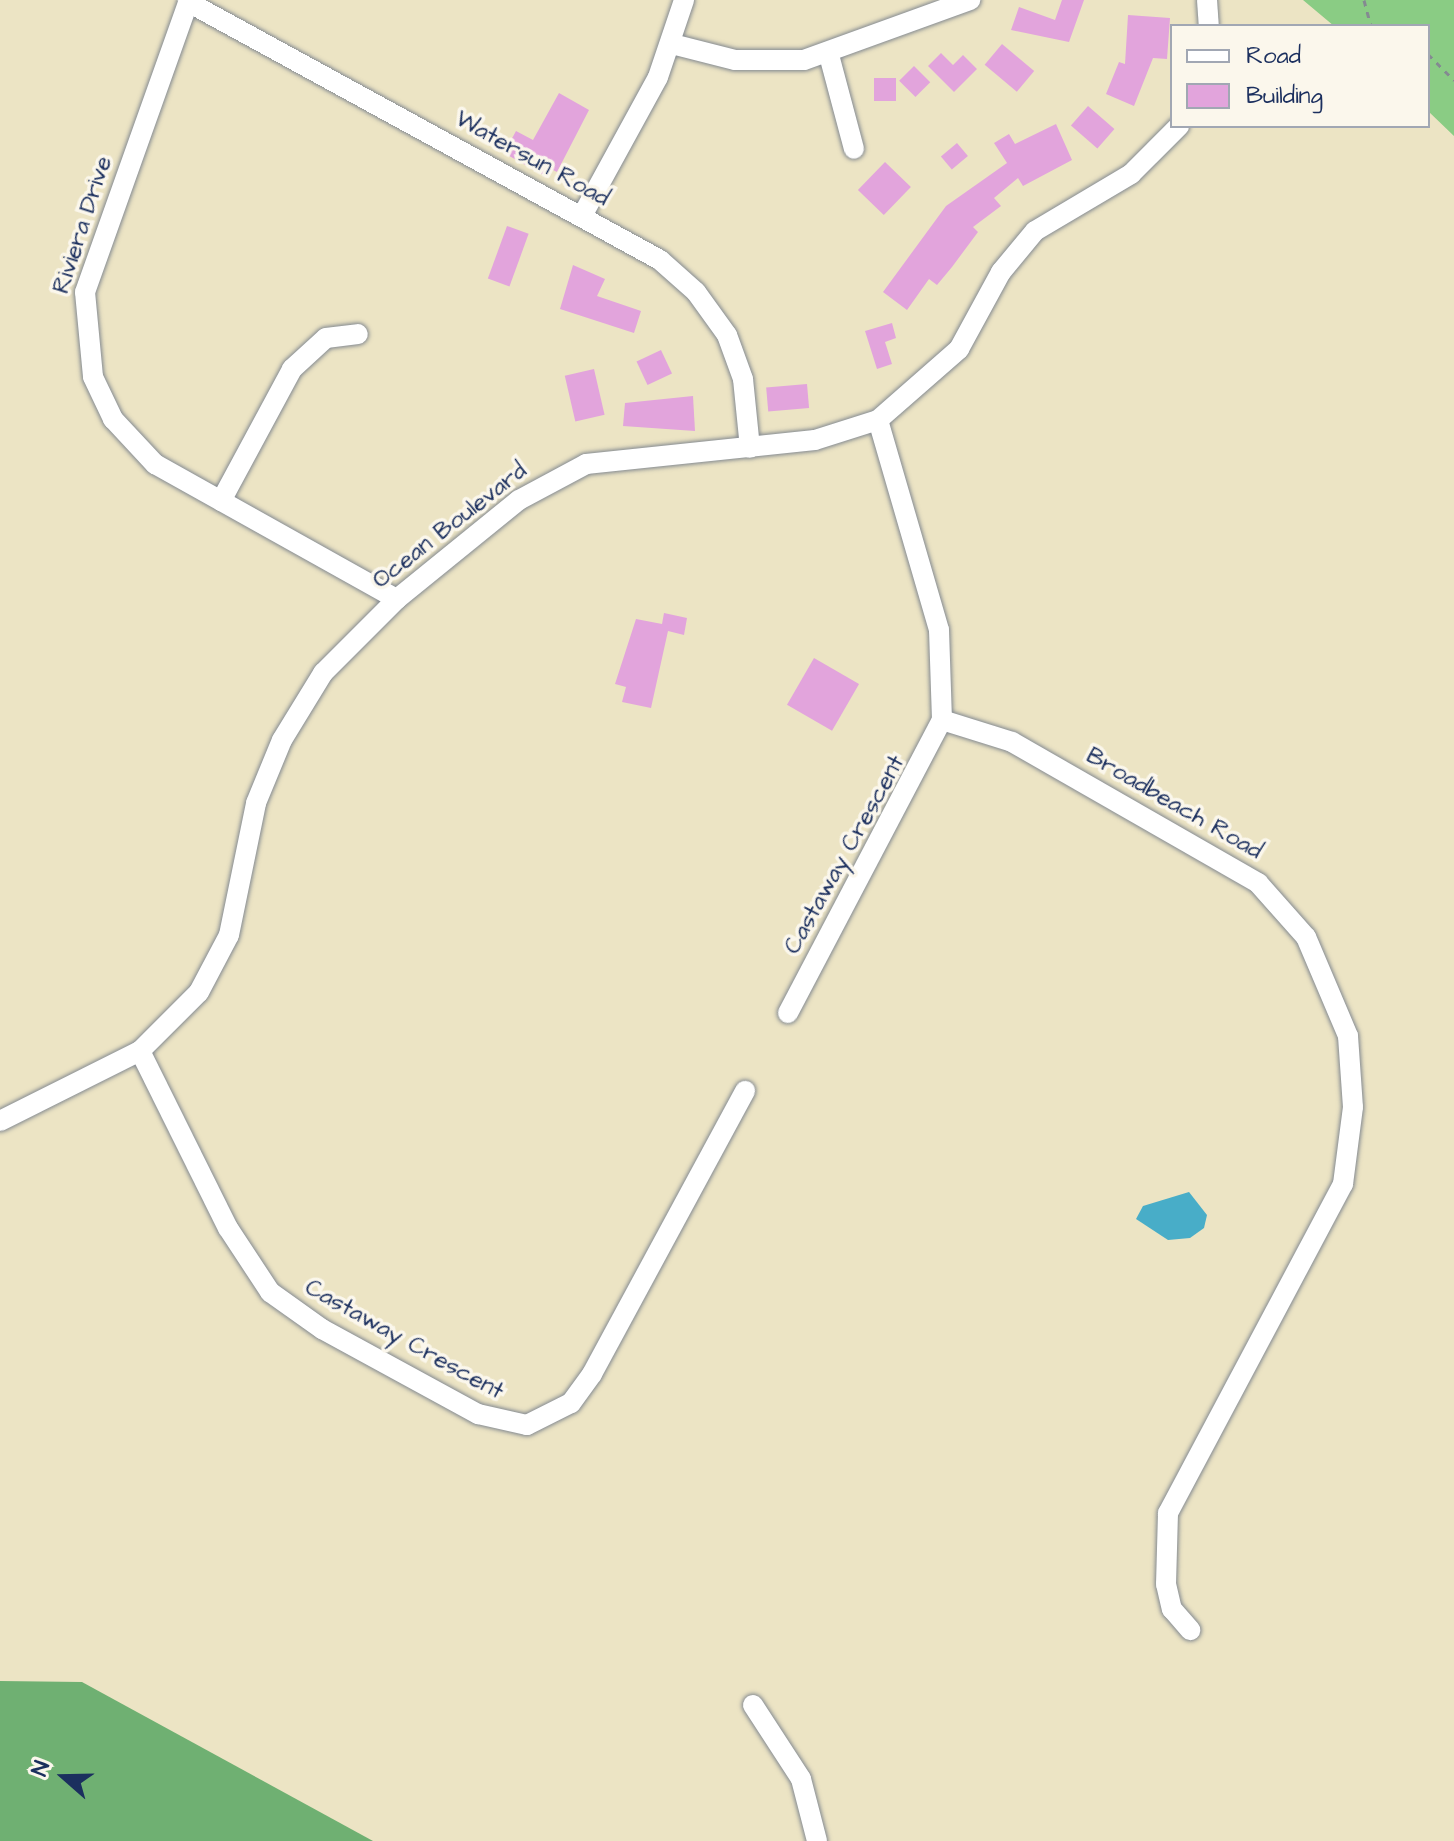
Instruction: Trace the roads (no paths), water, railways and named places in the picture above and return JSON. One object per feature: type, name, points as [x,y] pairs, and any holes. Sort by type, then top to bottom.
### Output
[{"type":"street","points":[[582,216],[672,44],[684,0]]},
{"type":"street","points":[[672,44],[752,61],[829,55],[970,0]]},
{"type":"street","points":[[1207,0],[1209,24]]},
{"type":"street","name":"Watersun Road","points":[[189,1],[660,260],[714,314],[743,379],[750,448]]},
{"type":"street","name":"Riviera Drive","points":[[189,1],[92,269],[83,325],[93,377],[126,436],[173,476],[397,599]]},
{"type":"street","points":[[829,55],[854,149]]},
{"type":"street","name":"Ocean Boulevard","points":[[0,1121],[140,1051],[199,992],[229,935],[256,803],[303,702],[345,646],[397,599],[519,500],[586,464],[815,440],[878,420],[959,349],[1001,272],[1035,231],[1131,174],[1177,128]]},
{"type":"street","points":[[221,501],[292,369],[326,338],[358,334]]},
{"type":"street","points":[[878,420],[939,630],[942,720]]},
{"type":"street","name":"Castaway Crescent","points":[[788,1013],[942,720]]},
{"type":"street","name":"Broadbeach Road","points":[[942,720],[1012,742],[1258,883],[1306,937],[1348,1036],[1353,1107],[1343,1184],[1168,1513],[1166,1584],[1172,1609],[1190,1630]]},
{"type":"street","name":"Castaway Crescent","points":[[140,1051],[228,1228],[270,1292],[322,1329],[478,1414],[527,1425],[571,1403],[592,1374],[745,1091]]},
{"type":"street","points":[[753,1705],[801,1779],[817,1841]]},
{"type":"water","points":[[1189,1192],[1207,1215],[1204,1228],[1190,1238],[1168,1240],[1136,1219],[1143,1206]]}]
